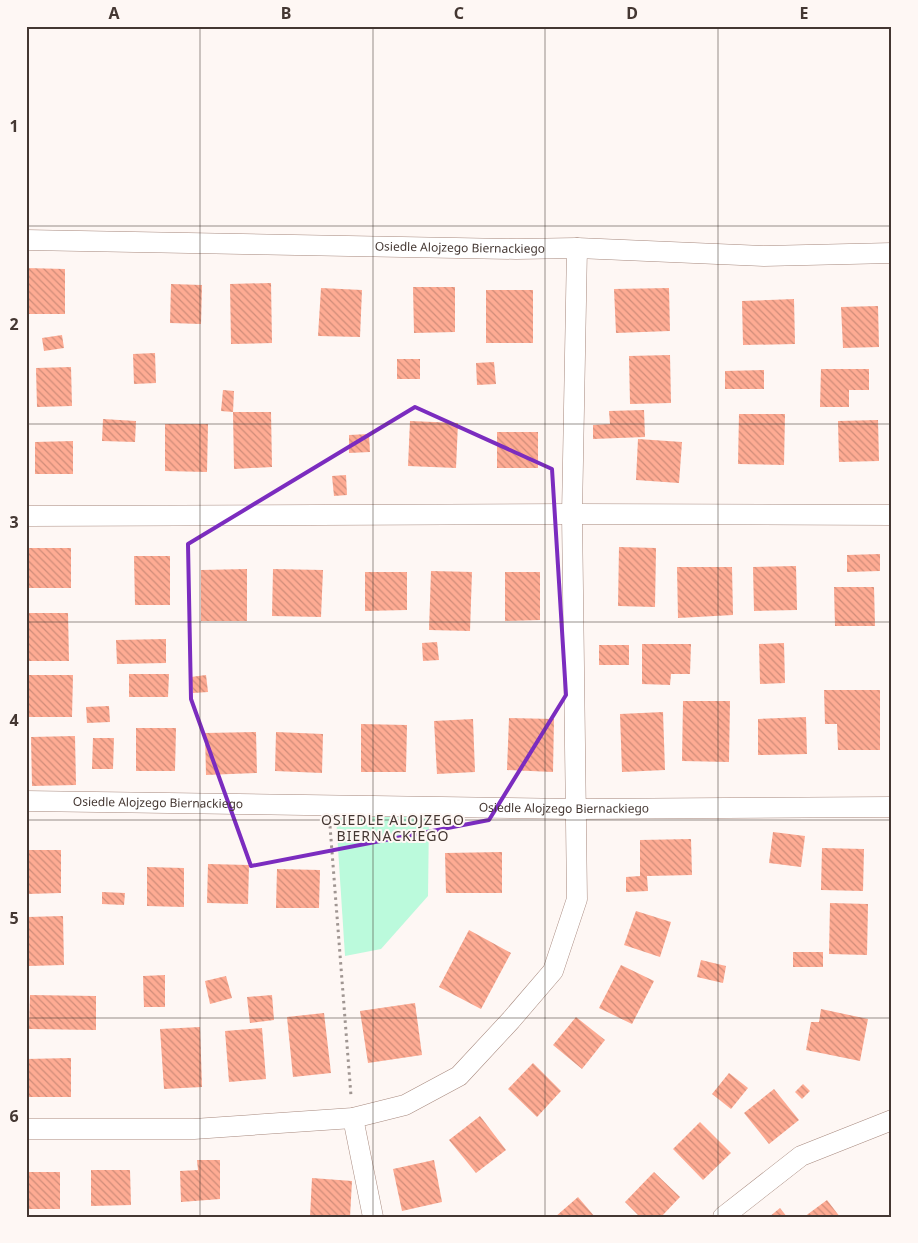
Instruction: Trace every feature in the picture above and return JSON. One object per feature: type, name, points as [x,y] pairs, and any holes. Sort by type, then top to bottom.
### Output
[{"type":"street","name":"Osiedle Alojzego Biernackiego","points":[[26,240],[516,249],[577,248],[764,256],[892,253]]},
{"type":"street","points":[[26,1129],[194,1129],[353,1118],[405,1105],[460,1076],[553,971],[577,899],[572,514],[577,248]]},
{"type":"street","points":[[26,516],[892,515]]},
{"type":"street","name":"Osiedle Alojzego Biernackiego","points":[[26,801],[576,809],[892,808]]},
{"type":"street","points":[[353,1118],[373,1217]]},
{"type":"street","points":[[723,1217],[801,1156],[892,1120]]},
{"type":"path","points":[[329,805],[353,1118]]},
{"type":"highlighted area","points":[[415,407],[552,469],[566,695],[489,820],[251,866],[191,699],[188,544]]},
{"type":"green space","points":[[336,817],[429,817],[428,896],[381,949],[345,956]]},
{"type":"building","points":[[26,268],[65,269],[65,314],[26,314]]},
{"type":"building","points":[[271,283],[272,343],[231,344],[230,284]]},
{"type":"building","points":[[171,284],[202,285],[201,324],[170,323]]},
{"type":"building","points":[[413,287],[455,287],[455,332],[414,333]]},
{"type":"building","points":[[321,288],[362,290],[360,337],[318,336]]},
{"type":"building","points":[[669,288],[670,331],[616,333],[614,289]]},
{"type":"building","points":[[486,290],[533,290],[533,343],[486,343]]},
{"type":"building","points":[[794,299],[795,344],[743,345],[742,301]]},
{"type":"building","points":[[878,306],[879,347],[843,348],[841,307]]},
{"type":"building","points":[[62,335],[64,348],[44,351],[42,338]]},
{"type":"building","points":[[155,353],[156,383],[134,384],[133,354]]},
{"type":"building","points":[[670,355],[671,403],[630,404],[629,356]]},
{"type":"building","points":[[397,359],[420,359],[420,379],[397,379]]},
{"type":"building","points":[[494,362],[496,384],[477,385],[476,363]]},
{"type":"building","points":[[71,367],[72,406],[37,407],[36,368]]},
{"type":"building","points":[[821,369],[869,369],[869,390],[849,390],[849,407],[820,407]]},
{"type":"building","points":[[764,370],[764,389],[725,389],[725,371]]},
{"type":"building","points":[[223,390],[234,391],[233,412],[221,411]]},
{"type":"building","points":[[644,410],[645,437],[593,439],[593,425],[610,424],[609,411]]},
{"type":"building","points":[[233,412],[271,412],[272,467],[234,469]]},
{"type":"building","points":[[739,414],[785,414],[784,465],[738,464]]},
{"type":"building","points":[[103,419],[136,421],[135,442],[102,441]]},
{"type":"building","points":[[878,420],[879,461],[839,462],[838,421]]},
{"type":"building","points":[[410,421],[458,423],[456,468],[408,466]]},
{"type":"building","points":[[165,424],[208,424],[207,472],[165,471]]},
{"type":"building","points":[[497,432],[538,432],[538,468],[497,468]]},
{"type":"building","points":[[369,434],[370,452],[349,453],[349,435]]},
{"type":"building","points":[[638,439],[682,442],[679,483],[636,480]]},
{"type":"building","points":[[73,441],[73,474],[35,474],[35,442]]},
{"type":"building","points":[[346,475],[347,495],[334,496],[332,476]]},
{"type":"building","points":[[619,547],[656,548],[655,607],[618,606]]},
{"type":"building","points":[[28,548],[71,548],[71,588],[28,588]]},
{"type":"building","points":[[880,554],[880,571],[847,572],[847,555]]},
{"type":"building","points":[[134,556],[170,556],[170,605],[135,605]]},
{"type":"building","points":[[796,566],[797,610],[754,611],[753,567]]},
{"type":"building","points":[[677,567],[732,567],[733,615],[678,618]]},
{"type":"building","points":[[247,569],[247,621],[201,621],[201,570]]},
{"type":"building","points":[[273,569],[323,570],[321,617],[272,616]]},
{"type":"building","points":[[431,571],[472,572],[470,631],[429,630]]},
{"type":"building","points":[[365,572],[407,572],[407,610],[365,611]]},
{"type":"building","points":[[505,572],[540,572],[540,620],[505,621]]},
{"type":"building","points":[[834,587],[874,587],[875,626],[835,626]]},
{"type":"building","points":[[26,613],[68,613],[69,661],[26,661]]},
{"type":"building","points":[[166,639],[166,663],[117,664],[116,640]]},
{"type":"building","points":[[437,642],[439,660],[423,661],[422,643]]},
{"type":"building","points":[[784,643],[785,683],[760,684],[759,644]]},
{"type":"building","points":[[642,644],[691,644],[690,674],[671,674],[670,685],[642,684]]},
{"type":"building","points":[[599,645],[629,645],[629,665],[599,665]]},
{"type":"building","points":[[129,674],[169,674],[168,697],[129,697]]},
{"type":"building","points":[[26,675],[73,675],[72,717],[26,717]]},
{"type":"building","points":[[206,675],[208,692],[193,693],[191,677]]},
{"type":"building","points":[[824,690],[880,690],[880,750],[838,750],[837,724],[825,724]]},
{"type":"building","points":[[683,701],[730,701],[729,762],[682,761]]},
{"type":"building","points":[[109,706],[110,722],[87,723],[86,707]]},
{"type":"building","points":[[663,712],[665,770],[622,772],[620,714]]},
{"type":"building","points":[[806,717],[807,754],[758,755],[758,719]]},
{"type":"building","points":[[509,718],[554,719],[553,772],[507,770]]},
{"type":"building","points":[[473,719],[475,772],[437,774],[434,721]]},
{"type":"building","points":[[361,724],[407,725],[406,772],[361,772]]},
{"type":"building","points":[[136,728],[176,728],[175,771],[136,771]]},
{"type":"building","points":[[256,732],[257,773],[206,775],[205,733]]},
{"type":"building","points":[[276,732],[323,734],[322,773],[275,771]]},
{"type":"building","points":[[75,736],[76,785],[32,786],[31,737]]},
{"type":"building","points":[[93,738],[114,738],[113,769],[92,769]]},
{"type":"building","points":[[773,832],[805,836],[801,867],[769,863]]},
{"type":"building","points":[[691,839],[692,875],[647,876],[648,891],[626,892],[626,877],[640,876],[640,840]]},
{"type":"building","points":[[822,848],[864,849],[863,891],[821,890]]},
{"type":"building","points":[[27,850],[61,850],[61,893],[27,894]]},
{"type":"building","points":[[502,852],[502,893],[446,893],[445,853]]},
{"type":"building","points":[[208,864],[249,865],[248,904],[207,903]]},
{"type":"building","points":[[147,867],[184,868],[184,907],[147,906]]},
{"type":"building","points":[[277,869],[320,870],[319,908],[276,908]]},
{"type":"building","points":[[102,892],[125,893],[124,905],[102,904]]},
{"type":"building","points":[[830,903],[868,904],[867,955],[829,954]]},
{"type":"building","points":[[636,911],[671,922],[660,957],[624,945]]},
{"type":"building","points":[[63,916],[64,965],[29,966],[28,917]]},
{"type":"building","points":[[469,930],[511,953],[481,1009],[439,987]]},
{"type":"building","points":[[793,952],[823,952],[823,967],[793,967]]},
{"type":"building","points":[[701,960],[726,966],[723,983],[697,977]]},
{"type":"building","points":[[621,965],[654,981],[632,1024],[599,1008]]},
{"type":"building","points":[[165,975],[165,1007],[144,1007],[143,976]]},
{"type":"building","points":[[226,976],[232,998],[210,1004],[205,981]]},
{"type":"building","points":[[30,995],[96,996],[96,1030],[29,1029]]},
{"type":"building","points":[[272,995],[274,1020],[250,1023],[247,997]]},
{"type":"building","points":[[415,1003],[422,1055],[368,1063],[360,1011]]},
{"type":"building","points":[[821,1009],[868,1019],[860,1061],[806,1050],[811,1022],[819,1022]]},
{"type":"building","points":[[324,1013],[331,1073],[293,1077],[287,1017]]},
{"type":"building","points":[[576,1017],[605,1040],[582,1069],[553,1045]]},
{"type":"building","points":[[200,1027],[202,1087],[164,1089],[160,1029]]},
{"type":"building","points":[[262,1028],[266,1079],[229,1082],[225,1031]]},
{"type":"building","points":[[71,1058],[71,1097],[26,1097],[26,1059]]},
{"type":"building","points":[[533,1063],[561,1091],[537,1117],[508,1089]]},
{"type":"building","points":[[729,1073],[748,1088],[731,1109],[712,1094]]},
{"type":"building","points":[[803,1084],[810,1091],[802,1099],[795,1092]]},
{"type":"building","points":[[774,1089],[799,1120],[769,1144],[744,1113]]},
{"type":"building","points":[[480,1116],[506,1150],[476,1173],[449,1140]]},
{"type":"building","points":[[700,1122],[731,1153],[703,1180],[673,1149]]},
{"type":"building","points":[[197,1160],[220,1160],[220,1199],[181,1202],[180,1171],[198,1170]]},
{"type":"building","points":[[434,1160],[442,1202],[402,1211],[393,1169]]},
{"type":"building","points":[[91,1170],[130,1170],[131,1205],[91,1206]]},
{"type":"building","points":[[26,1172],[60,1172],[60,1209],[26,1209]]},
{"type":"building","points":[[654,1172],[680,1197],[661,1217],[640,1217],[625,1202]]},
{"type":"building","points":[[312,1178],[352,1181],[350,1217],[310,1217]]},
{"type":"building","points":[[578,1197],[595,1217],[555,1217]]},
{"type":"building","points":[[827,1200],[840,1217],[804,1217]]},
{"type":"building","points":[[780,1208],[787,1217],[769,1217]]},
{"type":"district","name":"OSIEDLE ALOJZEGO BIERNACKIEGO","points":[[393,828]]}]
